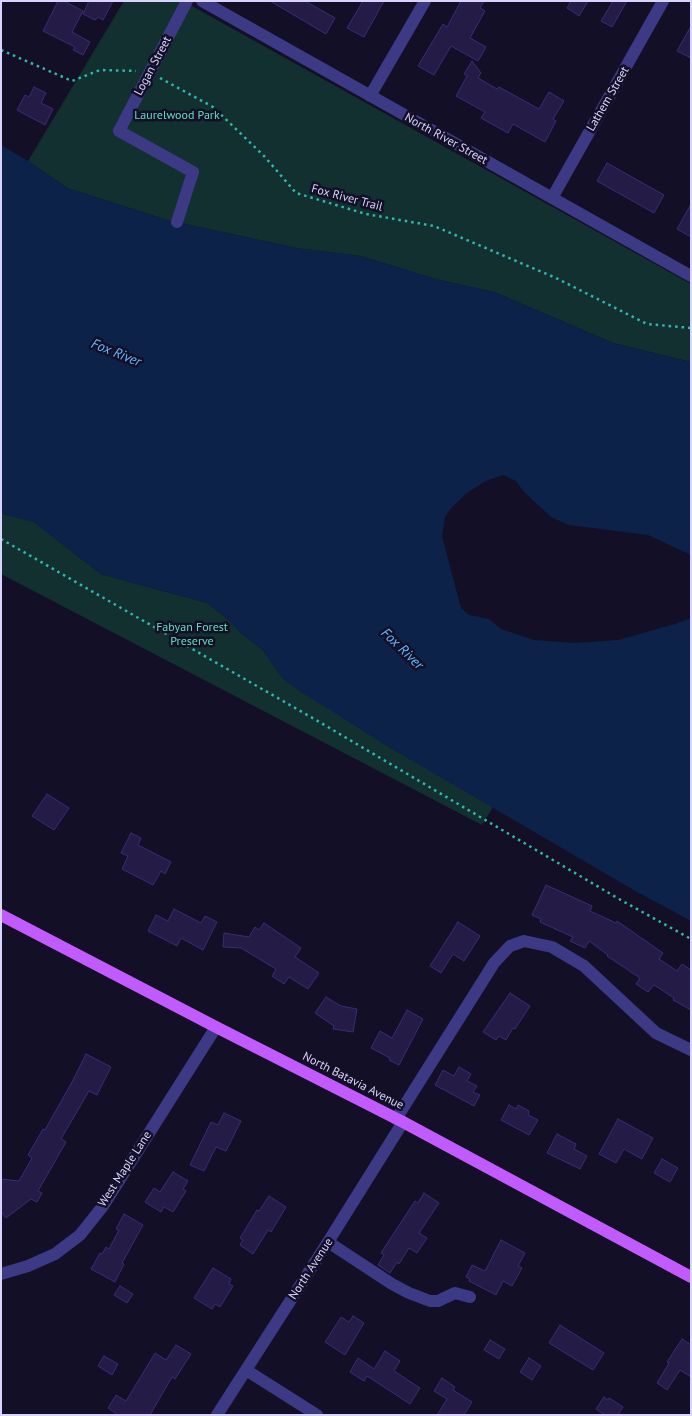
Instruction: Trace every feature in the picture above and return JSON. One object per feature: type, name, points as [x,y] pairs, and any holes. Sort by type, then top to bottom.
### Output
[{"type":"main road","name":"North Batavia Avenue","points":[[1,915],[400,1120],[691,1277]]},
{"type":"street","name":"Logan Street","points":[[177,222],[193,172],[119,130],[188,1]]},
{"type":"street","name":"North River Street","points":[[202,1],[691,276]]},
{"type":"street","points":[[370,96],[425,1]]},
{"type":"street","name":"Lathem Street","points":[[552,198],[663,1]]},
{"type":"street","name":"North Avenue","points":[[217,1415],[328,1242],[494,963],[510,946],[524,941],[552,947],[584,966],[656,1033],[691,1050]]},
{"type":"street","name":"West Maple Lane","points":[[1,1274],[28,1266],[55,1254],[80,1235],[103,1206],[216,1027]]},
{"type":"street","points":[[328,1242],[409,1293],[438,1302],[455,1293],[470,1297]]},
{"type":"street","points":[[246,1370],[316,1415]]},
{"type":"path","name":"Fox River Trail","points":[[1,50],[72,81],[100,70],[150,72],[213,108],[265,157],[296,193],[366,214],[434,226],[556,278],[647,324],[691,328]]},
{"type":"path","points":[[1,539],[316,720],[619,899],[691,939]]},
{"type":"green space","name":"Laurelwood Park","points":[[124,1],[183,1],[691,284],[691,362],[613,343],[494,292],[439,280],[360,256],[296,248],[167,220],[67,188],[28,161]]},
{"type":"green space","name":"Fabyan Forest Preserve","points":[[1,513],[34,522],[101,574],[207,603],[262,649],[283,679],[389,747],[493,807],[482,825],[1,574]]},
{"type":"water","name":"Fox River","points":[[1,145],[67,188],[167,220],[296,248],[360,256],[439,280],[494,292],[613,343],[691,362],[691,555],[648,535],[569,525],[551,517],[524,492],[516,481],[503,475],[486,481],[467,493],[451,508],[445,517],[442,536],[461,608],[469,615],[489,619],[501,629],[534,640],[575,643],[618,640],[691,618],[691,921],[637,892],[389,747],[301,692],[283,679],[262,649],[207,603],[101,574],[34,522],[1,513]]},
{"type":"building","points":[[58,1],[64,1],[83,11],[72,32],[90,42],[83,55],[73,50],[75,47],[43,31]]},
{"type":"building","points":[[89,1],[113,1],[103,20],[98,17],[95,20],[83,14]]},
{"type":"building","points":[[270,1],[305,1],[335,18],[326,34]]},
{"type":"building","points":[[363,1],[384,1],[364,37],[347,28]]},
{"type":"building","points":[[461,1],[484,1],[480,8],[485,11],[470,38],[486,47],[478,61],[451,46],[434,75],[418,66],[443,24],[447,27]]},
{"type":"building","points":[[571,1],[588,1],[579,16],[567,8]]},
{"type":"building","points":[[613,1],[627,1],[612,27],[601,21]]},
{"type":"building","points":[[691,26],[691,58],[677,51]]},
{"type":"building","points":[[472,61],[481,73],[478,78],[539,109],[549,92],[564,101],[553,119],[556,121],[545,142],[513,124],[508,133],[481,118],[485,112],[456,96],[467,76],[464,74]]},
{"type":"building","points":[[34,87],[46,93],[41,103],[53,109],[45,125],[17,110],[25,95],[29,97]]},
{"type":"building","points":[[607,163],[664,195],[654,213],[597,181]]},
{"type":"building","points":[[691,204],[691,237],[677,229]]},
{"type":"building","points":[[47,794],[69,808],[54,830],[32,816]]},
{"type":"building","points":[[131,833],[141,838],[138,845],[171,862],[165,874],[161,871],[153,885],[122,869],[128,856],[121,853]]},
{"type":"building","points":[[546,885],[592,906],[590,911],[616,923],[617,921],[663,953],[659,959],[677,971],[682,964],[691,970],[691,1010],[673,1000],[674,998],[654,985],[648,992],[636,984],[640,978],[607,956],[589,941],[585,948],[570,941],[573,937],[540,922],[541,919],[532,915]]},
{"type":"building","points":[[174,909],[201,923],[205,916],[217,922],[203,950],[181,938],[177,946],[148,931],[156,915],[168,921]]},
{"type":"building","points":[[458,922],[480,936],[464,961],[453,954],[441,973],[430,966]]},
{"type":"building","points":[[264,923],[301,948],[295,957],[319,973],[308,989],[289,977],[284,984],[272,976],[276,969],[241,948],[223,947],[224,933],[249,937],[255,927],[259,930]]},
{"type":"building","points":[[510,993],[530,1006],[506,1040],[499,1036],[496,1040],[483,1032]]},
{"type":"building","points":[[326,997],[341,1006],[357,1009],[353,1032],[333,1029],[334,1026],[315,1013]]},
{"type":"building","points":[[407,1010],[423,1019],[399,1065],[371,1048],[380,1031],[392,1038]]},
{"type":"building","points":[[86,1054],[111,1067],[97,1095],[89,1091],[61,1139],[66,1142],[38,1191],[42,1193],[37,1202],[31,1199],[6,1218],[1,1212],[1,1179],[19,1181],[32,1158],[28,1155],[43,1129],[45,1130]]},
{"type":"building","points":[[459,1067],[471,1074],[467,1081],[477,1086],[473,1092],[480,1095],[474,1106],[435,1085],[443,1070],[454,1076]]},
{"type":"building","points":[[509,1105],[516,1109],[518,1105],[529,1111],[528,1115],[538,1120],[529,1135],[501,1120]]},
{"type":"building","points":[[224,1113],[241,1121],[226,1151],[216,1147],[204,1171],[190,1165],[211,1122],[218,1125]]},
{"type":"building","points":[[618,1119],[653,1138],[642,1159],[624,1149],[616,1163],[599,1154]]},
{"type":"building","points":[[557,1134],[576,1144],[574,1149],[587,1156],[580,1169],[547,1153]]},
{"type":"building","points":[[662,1159],[678,1168],[670,1182],[654,1173]]},
{"type":"building","points":[[173,1172],[188,1181],[183,1189],[186,1191],[173,1212],[164,1207],[161,1212],[145,1202],[154,1188],[160,1192]]},
{"type":"building","points":[[424,1193],[439,1203],[419,1233],[427,1238],[417,1253],[409,1248],[399,1264],[397,1262],[390,1273],[378,1265],[384,1255],[381,1253],[415,1201],[418,1203]]},
{"type":"building","points":[[269,1196],[286,1207],[271,1232],[268,1230],[253,1254],[240,1245],[243,1240],[240,1238],[257,1210],[259,1211]]},
{"type":"building","points":[[124,1214],[143,1225],[122,1263],[124,1264],[115,1282],[91,1269],[100,1253],[102,1254],[106,1247],[109,1249],[119,1230],[116,1229]]},
{"type":"building","points":[[501,1240],[525,1253],[518,1266],[522,1268],[512,1286],[503,1281],[496,1295],[469,1281],[470,1279],[466,1277],[472,1265],[485,1271]]},
{"type":"building","points":[[213,1268],[231,1279],[229,1284],[233,1286],[220,1307],[215,1304],[212,1309],[194,1298]]},
{"type":"building","points":[[120,1286],[133,1294],[127,1303],[114,1295]]},
{"type":"building","points":[[353,1316],[364,1323],[345,1355],[325,1342],[341,1317],[349,1322]]},
{"type":"building","points":[[560,1325],[604,1353],[593,1370],[549,1343]]},
{"type":"building","points":[[682,1339],[691,1345],[691,1377],[680,1370],[667,1390],[657,1383],[669,1363],[667,1362]]},
{"type":"building","points":[[490,1340],[505,1349],[499,1359],[484,1350]]},
{"type":"building","points":[[176,1345],[191,1354],[175,1379],[172,1377],[150,1415],[118,1415],[108,1408],[116,1395],[126,1401],[155,1353],[166,1360]]},
{"type":"building","points":[[385,1351],[400,1361],[394,1371],[420,1388],[410,1404],[367,1376],[364,1381],[350,1372],[358,1358],[374,1369]]},
{"type":"building","points":[[104,1356],[118,1364],[112,1375],[98,1366]]},
{"type":"building","points":[[529,1358],[541,1366],[532,1380],[520,1372]]},
{"type":"building","points":[[442,1378],[455,1387],[453,1390],[472,1402],[464,1415],[437,1415],[447,1399],[434,1391]]},
{"type":"building","points":[[604,1397],[623,1407],[618,1415],[605,1415],[596,1409]]}]
